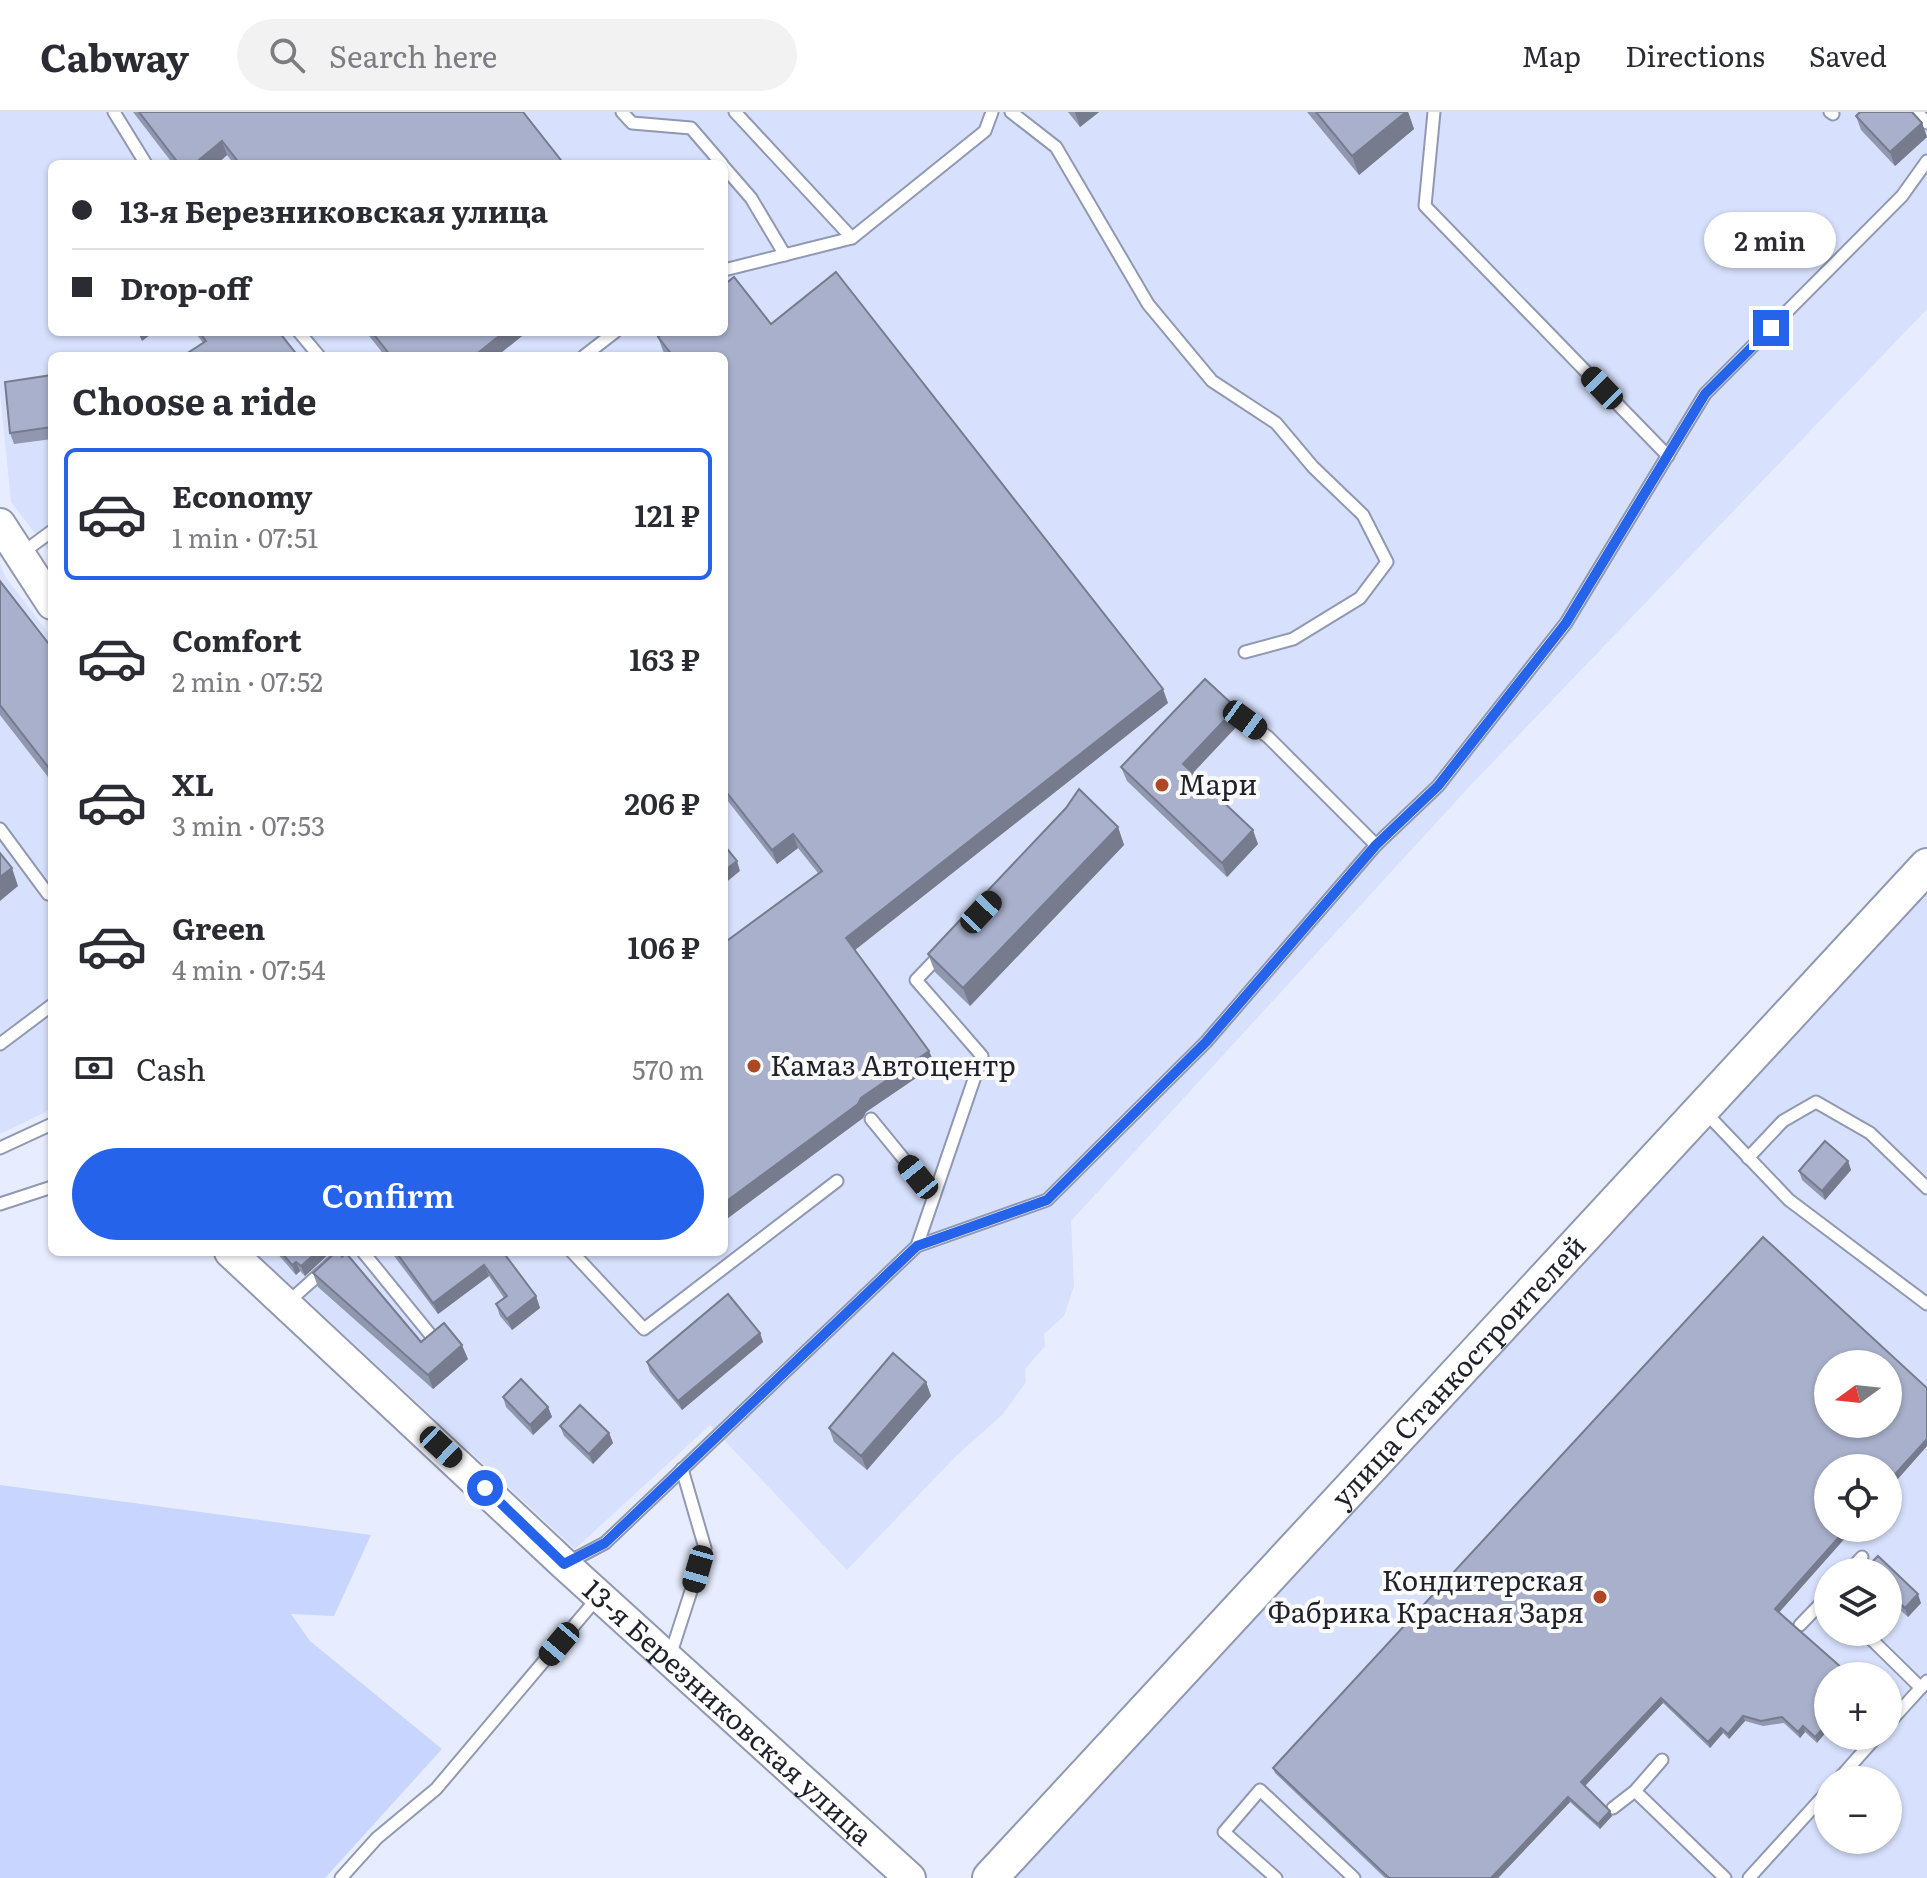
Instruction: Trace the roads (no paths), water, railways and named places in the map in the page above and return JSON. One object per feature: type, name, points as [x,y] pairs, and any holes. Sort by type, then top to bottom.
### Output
[{"type":"main road","name":"улица Станкостроителей","points":[[990,1878],[1927,866]]},
{"type":"street","points":[[7,542],[48,598]]},
{"type":"street","name":"13-я Березниковская улица","points":[[234,1256],[564,1564],[910,1878]]},
{"type":"lane","points":[[114,112],[144,160]]},
{"type":"lane","points":[[622,112],[632,123],[691,128],[719,160]]},
{"type":"lane","points":[[735,112],[852,238]]},
{"type":"lane","points":[[728,269],[852,238],[985,131],[992,112]]},
{"type":"lane","points":[[1011,112],[1056,147],[1148,304],[1212,381],[1276,423],[1313,467],[1363,515],[1387,562],[1360,598],[1293,639],[1245,652]]},
{"type":"lane","points":[[1435,112],[1425,206],[1668,456]]},
{"type":"lane","points":[[1917,112],[1927,123]]},
{"type":"lane","points":[[564,1564],[605,1543],[917,1246],[1047,1200],[1206,1042],[1376,845],[1438,786],[1566,623],[1705,394],[1902,196],[1927,161]]},
{"type":"lane","points":[[728,171],[751,198],[785,255]]},
{"type":"lane","points":[[302,336],[316,352]]},
{"type":"lane","points":[[589,352],[610,336]]},
{"type":"lane","points":[[7,542],[48,532]]},
{"type":"lane","points":[[1245,720],[1268,737],[1376,845]]},
{"type":"lane","points":[[0,829],[48,890]]},
{"type":"lane","points":[[917,1246],[982,1056],[916,980],[949,946]]},
{"type":"lane","points":[[0,1044],[48,1008]]},
{"type":"lane","points":[[1748,1158],[1783,1121],[1816,1102],[1870,1133],[1927,1188]]},
{"type":"lane","points":[[1702,1109],[1789,1200],[1927,1304]]},
{"type":"lane","points":[[871,1119],[934,1196]]},
{"type":"lane","points":[[0,1148],[48,1126]]},
{"type":"lane","points":[[576,1256],[644,1329],[837,1181]]},
{"type":"lane","points":[[0,1204],[48,1188]]},
{"type":"lane","points":[[285,1304],[339,1256]]},
{"type":"lane","points":[[366,1256],[429,1333]]},
{"type":"lane","points":[[669,1658],[705,1548],[682,1469]]},
{"type":"lane","points":[[341,1878],[377,1838],[436,1789],[600,1596]]},
{"type":"lane","points":[[1800,1625],[1814,1609]]},
{"type":"lane","points":[[1880,1646],[1924,1685],[1902,1709]]},
{"type":"lane","points":[[1850,1766],[1865,1750]]},
{"type":"lane","points":[[1613,1808],[1635,1791],[1662,1760]]},
{"type":"lane","points":[[1276,1878],[1224,1832],[1260,1790],[1354,1878]]},
{"type":"lane","points":[[1635,1791],[1725,1878]]},
{"type":"lane","points":[[1749,1878],[1814,1806]]},
{"type":"place","name":"Мари","points":[[1162,785]]},
{"type":"place","name":"Камаз Автоцентр","points":[[754,1066]]},
{"type":"place","name":"Кондитерская Фабрика Красная Заря","points":[[1600,1597]]}]
